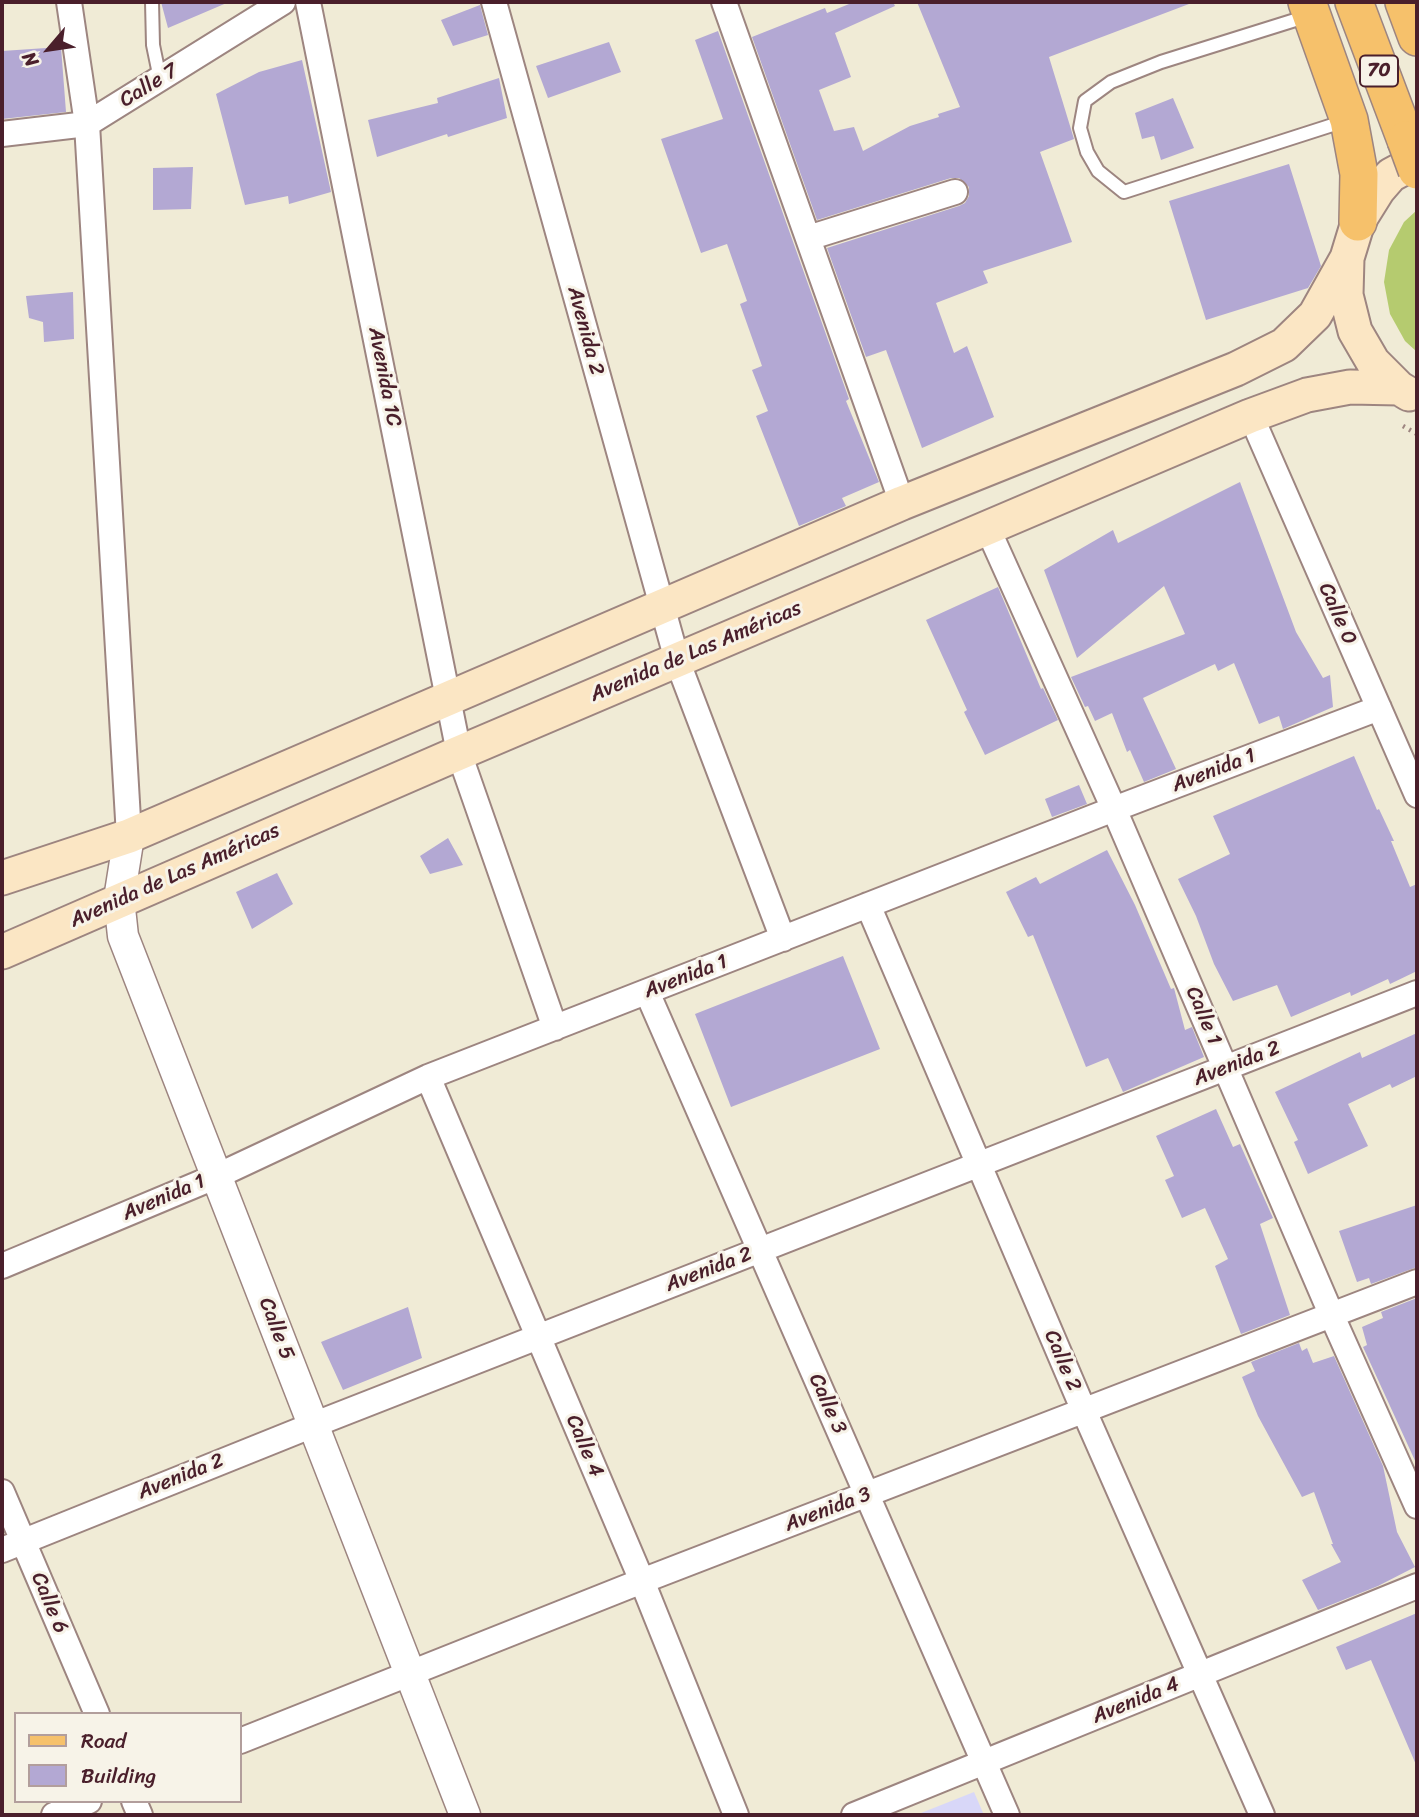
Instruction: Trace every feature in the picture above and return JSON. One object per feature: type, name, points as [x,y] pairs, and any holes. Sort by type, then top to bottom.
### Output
[{"type":"main road","name":"70","points":[[1354,2],[1417,170]]},
{"type":"main road","name":"70","points":[[1404,2],[1417,37]]},
{"type":"main road","points":[[2,878],[129,836],[902,503],[1225,373],[1284,345],[1314,315],[1347,258],[1358,222],[1359,174],[1349,120],[1309,8]]},
{"type":"main road","points":[[1358,222],[1391,175],[1417,161]]},
{"type":"main road","points":[[1347,258],[1346,295],[1355,331],[1373,362],[1408,394]]},
{"type":"main road","name":"Avenida de Las Américas","points":[[2,952],[459,752],[1250,416],[1307,395],[1350,387],[1408,394]]},
{"type":"street","points":[[69,2],[87,124],[129,836]]},
{"type":"street","name":"Calle 7","points":[[2,134],[87,124],[283,2]]},
{"type":"street","name":"Avenida 1C","points":[[308,2],[459,752],[555,1028]]},
{"type":"street","name":"Avenida 2","points":[[494,2],[677,660],[783,939]]},
{"type":"street","points":[[724,2],[902,503]]},
{"type":"street","points":[[808,237],[955,192]]},
{"type":"street","name":"Calle 0","points":[[1258,432],[1417,795]]},
{"type":"street","name":"Calle 1","points":[[987,527],[1114,809],[1417,1506]]},
{"type":"street","name":"Avenida 1","points":[[2,1266],[217,1176],[429,1077],[1379,708]]},
{"type":"street","name":"Calle 5","points":[[129,836],[120,899],[123,936],[465,1815]]},
{"type":"street","name":"Calle 2","points":[[868,905],[1084,1411],[1262,1815]]},
{"type":"street","name":"Calle 3","points":[[647,992],[1007,1815]]},
{"type":"street","name":"Avenida 2","points":[[12,1546],[313,1424],[1417,993]]},
{"type":"street","name":"Calle 4","points":[[429,1077],[642,1581],[736,1815]]},
{"type":"street","name":"Avenida 3","points":[[242,1740],[642,1581],[1417,1283]]},
{"type":"street","name":"Calle 6","points":[[2,1492],[12,1546],[96,1712]]},
{"type":"street","name":"Avenida 4","points":[[854,1815],[1417,1586]]},
{"type":"street","points":[[54,1815],[84,1803]]},
{"type":"lane","points":[[152,2],[153,45],[160,79]]},
{"type":"lane","points":[[1309,8],[1111,82],[1085,101],[1080,128],[1087,152],[1098,171],[1124,192],[1349,120]]},
{"type":"shaded area","points":[[974,1792],[984,1815],[916,1815]]},
{"type":"green space","points":[[1417,210],[1417,352],[1405,341],[1390,314],[1384,282],[1389,250],[1404,222]]},
{"type":"building","points":[[161,2],[229,2],[168,28]]},
{"type":"building","points":[[854,2],[893,2],[895,6],[835,33],[851,77],[819,90],[834,131],[854,127],[863,151],[910,126],[960,107],[917,2],[1189,2],[1049,57],[1074,139],[1040,152],[1072,242],[983,271],[988,283],[936,303],[954,353],[967,346],[994,417],[922,448],[886,350],[866,357],[827,248],[959,206],[965,203],[969,196],[969,187],[959,178],[951,178],[817,220],[752,37],[825,8],[827,13]]},
{"type":"building","points":[[480,5],[488,35],[453,46],[441,20]]},
{"type":"building","points":[[718,31],[849,399],[846,401],[879,482],[842,498],[846,506],[799,526],[756,416],[768,411],[752,370],[762,366],[740,304],[747,301],[727,244],[701,253],[661,139],[723,119],[695,40]]},
{"type":"building","points":[[609,42],[621,72],[548,98],[536,66]]},
{"type":"building","points":[[61,47],[66,112],[2,119],[2,51]]},
{"type":"building","points":[[302,60],[331,192],[289,204],[288,196],[245,205],[216,94],[259,72]]},
{"type":"building","points":[[499,78],[507,118],[377,157],[368,120],[438,103],[437,98]]},
{"type":"building","points":[[1173,98],[1194,148],[1161,160],[1154,136],[1142,139],[1135,113]]},
{"type":"building","points":[[1289,164],[1321,266],[1308,288],[1206,320],[1169,201]]},
{"type":"building","points":[[193,167],[191,209],[153,210],[153,168]]},
{"type":"building","points":[[73,292],[74,339],[44,342],[43,322],[29,318],[26,296]]},
{"type":"building","points":[[1240,482],[1296,632],[1323,678],[1330,675],[1333,707],[1283,729],[1279,716],[1259,724],[1234,663],[1218,671],[1215,664],[1143,698],[1176,769],[1144,782],[1130,750],[1127,752],[1112,713],[1095,721],[1071,677],[1185,634],[1164,586],[1077,658],[1044,570],[1113,530],[1118,543]]},
{"type":"building","points":[[998,587],[1041,689],[1043,688],[1058,720],[985,755],[926,620]]},
{"type":"building","points":[[1354,756],[1377,810],[1379,809],[1394,841],[1391,841],[1410,887],[1417,884],[1417,971],[1390,984],[1388,979],[1351,996],[1350,992],[1291,1017],[1277,985],[1233,1001],[1214,964],[1196,916],[1178,879],[1230,854],[1213,816]]},
{"type":"building","points":[[1079,785],[1087,804],[1052,817],[1045,799]]},
{"type":"building","points":[[448,838],[463,865],[430,874],[420,856]]},
{"type":"building","points":[[1107,850],[1135,905],[1171,989],[1174,988],[1185,1030],[1192,1027],[1204,1057],[1123,1092],[1108,1058],[1086,1067],[1033,935],[1028,937],[1006,892],[1036,877],[1040,884]]},
{"type":"building","points":[[277,873],[293,904],[252,929],[236,892]]},
{"type":"building","points":[[843,956],[880,1049],[731,1107],[695,1014]]},
{"type":"building","points":[[1417,1033],[1417,1076],[1392,1088],[1390,1084],[1348,1104],[1368,1146],[1308,1174],[1294,1142],[1298,1140],[1275,1092],[1360,1052],[1362,1058]]},
{"type":"building","points":[[1216,1109],[1233,1147],[1240,1144],[1273,1218],[1260,1224],[1290,1315],[1241,1334],[1215,1266],[1228,1259],[1205,1208],[1182,1218],[1165,1180],[1174,1176],[1156,1136]]},
{"type":"building","points":[[1417,1205],[1417,1267],[1371,1284],[1369,1278],[1357,1282],[1339,1231]]},
{"type":"building","points":[[1417,1298],[1417,1465],[1363,1347],[1367,1345],[1362,1327],[1383,1318],[1381,1312]]},
{"type":"building","points":[[408,1307],[422,1358],[343,1390],[321,1342]]},
{"type":"building","points":[[1299,1343],[1302,1351],[1307,1348],[1313,1363],[1334,1356],[1383,1466],[1397,1532],[1415,1567],[1378,1586],[1318,1610],[1302,1580],[1341,1562],[1331,1544],[1314,1492],[1302,1497],[1258,1416],[1242,1377],[1255,1371],[1251,1362]]},
{"type":"building","points":[[1417,1613],[1417,1767],[1371,1660],[1346,1670],[1336,1647]]}]
